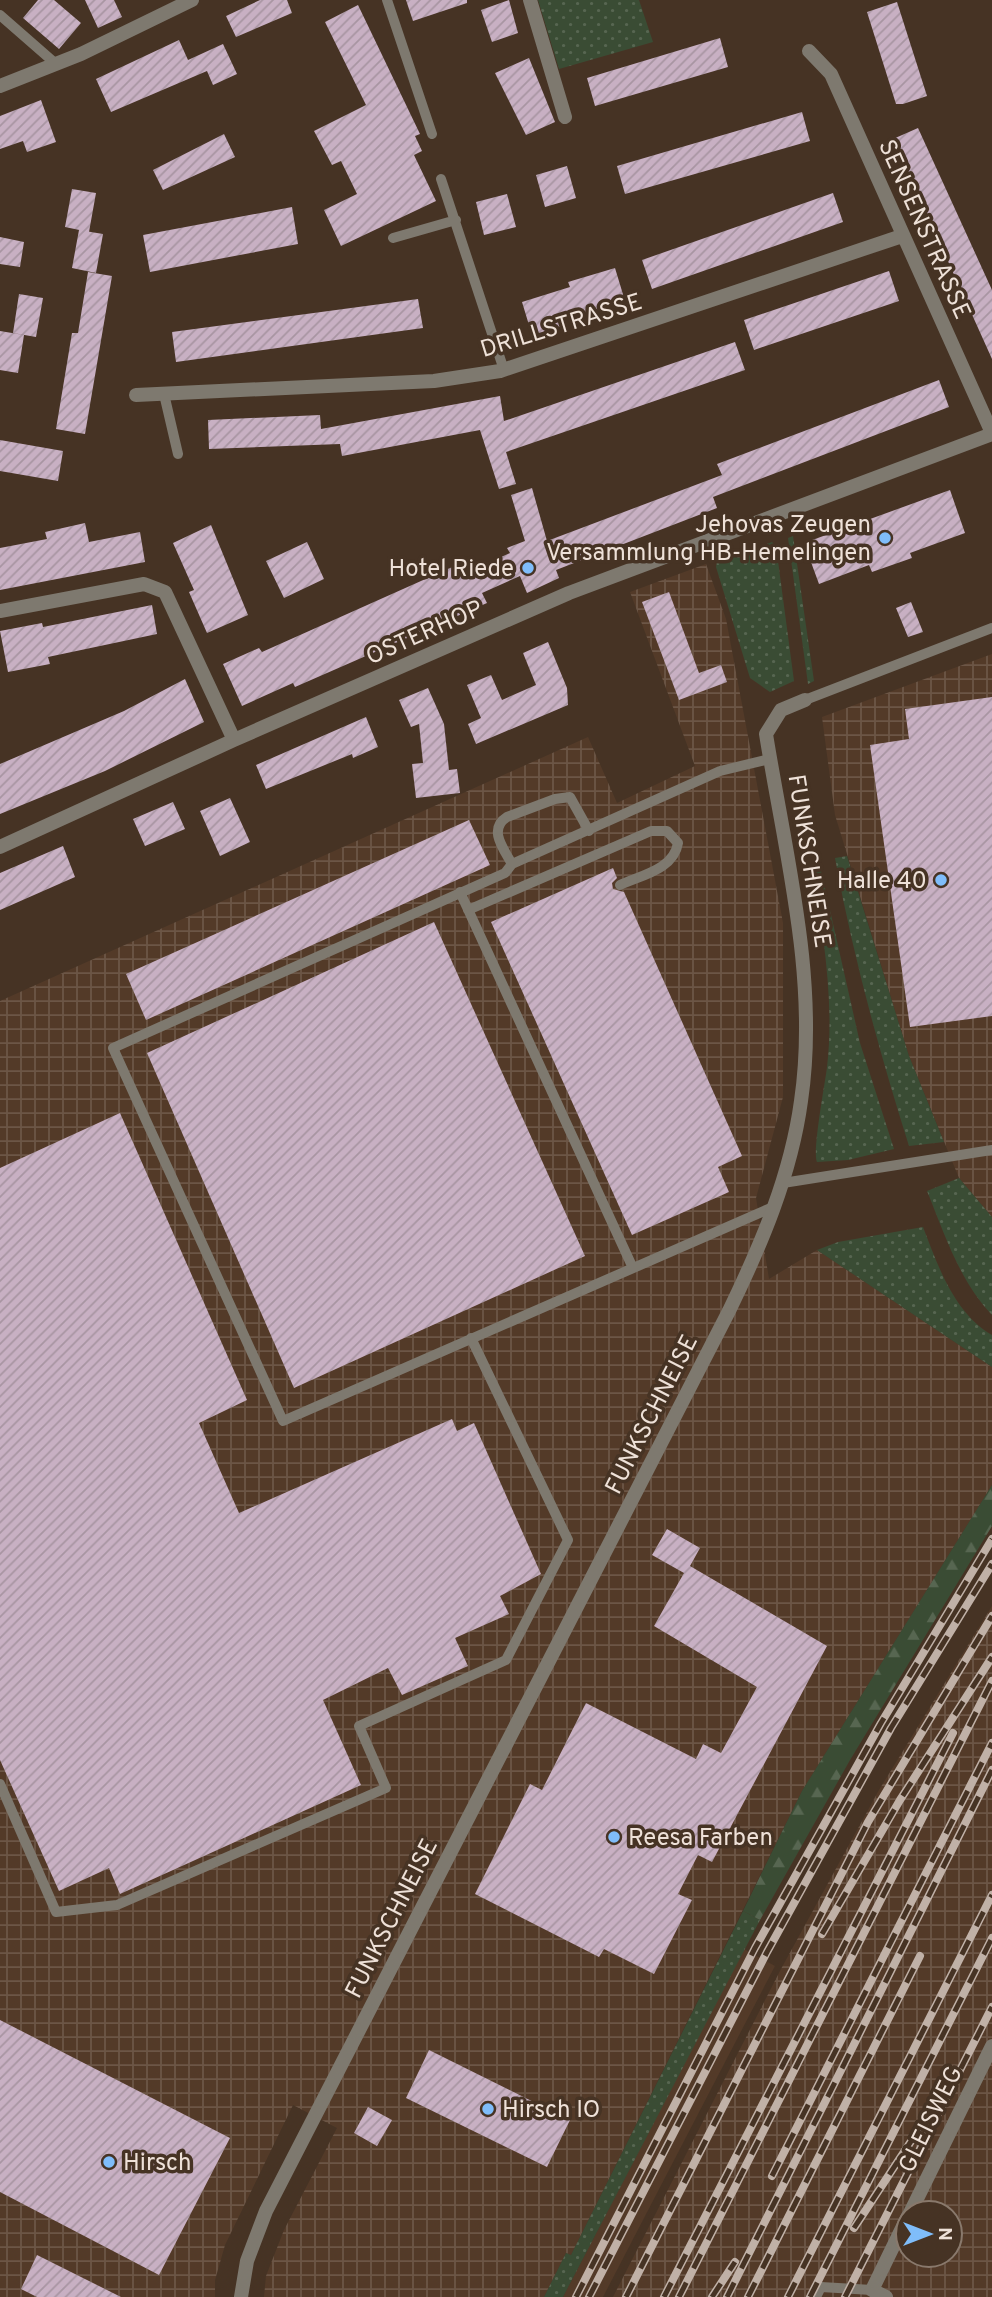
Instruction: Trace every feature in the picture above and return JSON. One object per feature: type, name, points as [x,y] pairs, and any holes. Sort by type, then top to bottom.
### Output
[{"type":"street","points":[[0,86],[56,64],[192,0]]},
{"type":"street","points":[[530,0],[565,117]]},
{"type":"street","name":"SENSENSTRASSE","points":[[808,51],[831,74],[992,433]]},
{"type":"street","name":"DRILLSTRASSE","points":[[136,395],[434,381],[504,370],[902,236]]},
{"type":"street","name":"OSTERHOP","points":[[0,847],[234,740],[569,593],[992,433]]},
{"type":"street","points":[[0,611],[144,584],[165,592],[234,740]]},
{"type":"street","name":"FUNKSCHNEISE","points":[[241,2297],[247,2261],[266,2211],[729,1311],[783,1183],[801,1101],[805,1014],[803,962],[766,733],[781,710],[805,701]]},
{"type":"street","name":"GLEISWEG","points":[[917,2199],[992,2046]]},
{"type":"street","name":"GLEISWEG","points":[[872,2290],[894,2245]]},
{"type":"street","points":[[872,2290],[886,2297]]},
{"type":"lane","points":[[387,0],[432,134]]},
{"type":"lane","points":[[0,15],[56,64]]},
{"type":"lane","points":[[441,179],[504,370]]},
{"type":"lane","points":[[393,238],[456,220]]},
{"type":"lane","points":[[164,394],[178,453]]},
{"type":"lane","name":"FUNKSCHNEISE","points":[[805,701],[992,628]]},
{"type":"lane","points":[[770,760],[720,771],[512,864],[505,873],[113,1048],[283,1421],[632,1266],[773,1207]]},
{"type":"lane","points":[[512,864],[499,840],[497,830],[500,821],[507,817],[555,799],[570,797],[589,831]]},
{"type":"lane","points":[[468,910],[651,831],[667,831],[678,843],[676,856],[666,864],[620,885]]},
{"type":"lane","points":[[460,892],[632,1266]]},
{"type":"lane","points":[[783,1183],[992,1150]]},
{"type":"lane","points":[[0,1784],[56,1912],[117,1905],[386,1788],[359,1726],[506,1660],[568,1540],[471,1338]]},
{"type":"lane","points":[[816,2297],[821,2287],[872,2290]]},
{"type":"shaded area","points":[[706,564],[726,619],[783,923],[783,1097],[756,1198],[769,1279],[817,1250],[992,1367],[992,1485],[802,1791],[571,2255],[566,2253],[544,2297],[264,2297],[266,2276],[284,2230],[337,2128],[293,2105],[225,2245],[215,2280],[215,2297],[0,2297],[0,1001],[588,737],[617,803],[695,766],[630,592]]},
{"type":"shaded area","points":[[992,654],[992,1217],[959,1178],[909,1056],[835,815],[822,717]]},
{"type":"shaded area","points":[[992,1606],[992,2297],[613,2297],[781,1969],[879,1790]]},
{"type":"shaded area","points":[[744,1949],[775,1966],[603,2297],[563,2297]]},
{"type":"green space","points":[[538,0],[639,0],[653,42],[559,69]]},
{"type":"green space","points":[[793,536],[814,681],[808,684],[788,538]]},
{"type":"green space","points":[[772,542],[776,546],[794,681],[770,692],[750,678],[716,567],[717,562]]},
{"type":"green space","points":[[847,856],[909,1056],[944,1142],[909,1146],[887,1075],[842,895],[835,858]]},
{"type":"green space","points":[[813,865],[820,866],[860,1043],[894,1149],[848,1160],[817,1162],[816,1156],[827,1067],[829,1016],[826,966]]},
{"type":"green space","points":[[959,1178],[992,1217],[992,1315],[962,1272],[927,1191]]},
{"type":"green space","points":[[923,1227],[941,1273],[957,1301],[979,1326],[992,1335],[992,1367],[817,1250],[838,1242]]},
{"type":"green space","points":[[992,1485],[992,1526],[850,1760],[760,1920],[743,1911],[802,1791]]},
{"type":"green space","points":[[743,1911],[760,1920],[563,2297],[544,2297],[566,2253],[571,2255]]},
{"type":"building","points":[[38,0],[54,0],[81,23],[59,49],[23,18]]},
{"type":"building","points":[[85,0],[114,0],[122,17],[98,28]]},
{"type":"building","points":[[260,0],[287,0],[292,13],[236,37],[226,16]]},
{"type":"building","points":[[406,0],[467,0],[467,3],[413,21]]},
{"type":"building","points":[[509,0],[518,33],[492,42],[481,10]]},
{"type":"building","points":[[897,2],[927,96],[903,104],[896,104],[867,12]]},
{"type":"building","points":[[358,5],[420,134],[415,136],[422,151],[414,155],[436,201],[341,246],[324,210],[357,194],[341,161],[332,165],[314,131],[366,105],[325,22]]},
{"type":"building","points":[[720,38],[728,67],[595,106],[587,78]]},
{"type":"building","points":[[179,40],[188,60],[223,44],[237,74],[213,85],[207,71],[111,112],[96,79]]},
{"type":"building","points":[[529,58],[555,122],[526,135],[495,73]]},
{"type":"building","points":[[41,100],[56,142],[27,152],[23,141],[0,149],[0,116]]},
{"type":"building","points":[[802,112],[810,141],[625,194],[617,166]]},
{"type":"building","points":[[918,128],[992,290],[992,359],[893,139]]},
{"type":"building","points":[[224,134],[235,157],[163,190],[153,170]]},
{"type":"building","points":[[567,166],[576,198],[545,207],[536,175]]},
{"type":"building","points":[[72,189],[96,193],[89,232],[65,227]]},
{"type":"building","points":[[833,193],[843,222],[652,289],[642,260]]},
{"type":"building","points":[[507,194],[516,227],[484,235],[476,202]]},
{"type":"building","points":[[292,207],[298,244],[150,272],[143,235]]},
{"type":"building","points":[[79,230],[103,234],[96,273],[72,268]]},
{"type":"building","points":[[0,237],[24,242],[20,267],[0,264]]},
{"type":"building","points":[[615,268],[625,301],[561,320],[562,326],[532,335],[522,302],[570,287],[568,282]]},
{"type":"building","points":[[889,271],[899,301],[754,350],[744,320]]},
{"type":"building","points":[[88,272],[112,276],[85,434],[56,429],[72,333],[78,333]]},
{"type":"building","points":[[19,294],[43,298],[36,337],[13,333]]},
{"type":"building","points":[[418,299],[423,328],[176,362],[172,332]]},
{"type":"building","points":[[0,331],[24,335],[18,373],[0,370]]},
{"type":"building","points":[[735,342],[745,370],[506,452],[516,484],[499,489],[480,430],[342,456],[340,444],[209,449],[208,420],[320,415],[321,429],[500,396],[504,421]]},
{"type":"building","points":[[939,380],[949,407],[713,497],[717,508],[556,570],[559,578],[527,593],[520,576],[482,593],[487,603],[295,687],[293,683],[242,706],[223,664],[259,648],[262,652],[468,560],[472,570],[510,553],[507,548],[525,541],[511,495],[532,488],[547,541],[722,475],[717,464]]},
{"type":"building","points":[[0,440],[63,451],[58,481],[0,471]]},
{"type":"building","name":"Jehovas Zeugen Versammlung HB-Hemelingen","points":[[950,490],[965,533],[910,553],[912,558],[872,572],[869,565],[819,584],[804,543]]},
{"type":"building","points":[[85,523],[89,542],[140,532],[145,562],[0,590],[0,548],[47,539],[45,532]]},
{"type":"building","points":[[211,525],[248,615],[207,633],[189,592],[194,590],[173,543]]},
{"type":"building","points":[[307,542],[324,579],[284,598],[266,561]]},
{"type":"building","points":[[669,592],[699,673],[721,665],[727,682],[679,700],[642,602]]},
{"type":"building","points":[[911,602],[923,632],[908,637],[896,608]]},
{"type":"building","points":[[152,605],[157,634],[48,657],[50,664],[8,672],[0,631],[42,623],[43,627]]},
{"type":"building","points":[[548,642],[567,688],[568,705],[476,744],[468,724],[481,718],[467,685],[491,675],[502,700],[536,685],[523,653]]},
{"type":"building","points":[[185,679],[204,722],[105,771],[0,814],[0,764],[124,711]]},
{"type":"building","points":[[428,688],[444,724],[449,770],[457,769],[460,793],[416,798],[412,764],[423,763],[419,724],[411,727],[399,700]]},
{"type":"building","name":"Halle 40","points":[[992,697],[992,1016],[910,1027],[870,745],[909,739],[905,709]]},
{"type":"building","points":[[366,717],[378,747],[353,758],[352,754],[266,789],[256,765]]},
{"type":"building","points":[[230,798],[250,842],[220,856],[200,811]]},
{"type":"building","points":[[173,802],[185,829],[145,846],[133,819]]},
{"type":"building","points":[[469,820],[490,865],[146,1020],[126,974]]},
{"type":"building","points":[[63,846],[75,877],[0,910],[0,873]]},
{"type":"building","points":[[613,868],[617,878],[612,883],[613,889],[624,892],[742,1156],[718,1167],[729,1192],[632,1235],[491,922]]},
{"type":"building","points":[[434,922],[585,1256],[294,1388],[147,1053]]},
{"type":"building","points":[[120,1113],[247,1400],[199,1423],[239,1513],[452,1419],[457,1431],[474,1423],[541,1574],[500,1596],[509,1614],[455,1638],[468,1666],[402,1695],[388,1668],[323,1700],[361,1785],[120,1894],[109,1868],[59,1891],[0,1760],[0,1168]]},
{"type":"building","name":"Reesa Farben","points":[[667,1529],[700,1548],[690,1566],[827,1646],[712,1862],[698,1855],[678,1894],[692,1900],[654,1974],[604,1949],[599,1957],[475,1894],[530,1784],[542,1790],[586,1703],[696,1759],[703,1744],[721,1753],[757,1687],[654,1626],[684,1573],[652,1555]]},
{"type":"building","name":"Hirsch","points":[[0,2020],[230,2138],[159,2275],[0,2192]]},
{"type":"building","name":"Hirsch IO","points":[[429,2050],[570,2120],[547,2167],[406,2098]]},
{"type":"building","points":[[368,2107],[392,2120],[377,2146],[354,2133]]},
{"type":"building","points":[[37,2255],[121,2297],[37,2297],[21,2289]]},
{"type":"railway","points":[[576,2297],[755,1948],[881,1723],[992,1539]]},
{"type":"railway","points":[[589,2297],[767,1952],[891,1728],[992,1564]]},
{"type":"railway","points":[[626,2297],[868,1822],[992,1616]]},
{"type":"railway","points":[[822,1934],[900,1800],[992,1657]]},
{"type":"railway","points":[[679,2297],[992,1681]]},
{"type":"railway","points":[[664,2297],[953,1733]]},
{"type":"railway","points":[[772,2176],[992,1743]]},
{"type":"railway","points":[[727,2297],[992,1770]]},
{"type":"railway","points":[[788,2297],[992,1895]]},
{"type":"railway","points":[[810,2297],[992,1938]]},
{"type":"railway","points":[[748,2297],[920,1956]]},
{"type":"railway","points":[[845,2297],[992,2007]]},
{"type":"railway","points":[[854,2228],[927,2117]]},
{"type":"railway","points":[[712,2297],[735,2262]]},
{"type":"place","name":"Jehovas Zeugen Versammlung HB-Hemelingen","points":[[885,538]]},
{"type":"place","name":"Hotel Riede","points":[[528,568]]},
{"type":"place","name":"Halle 40","points":[[941,880]]},
{"type":"place","name":"Reesa Farben","points":[[614,1837]]},
{"type":"place","name":"Hirsch IO","points":[[488,2109]]},
{"type":"place","name":"Hirsch","points":[[109,2162]]}]
